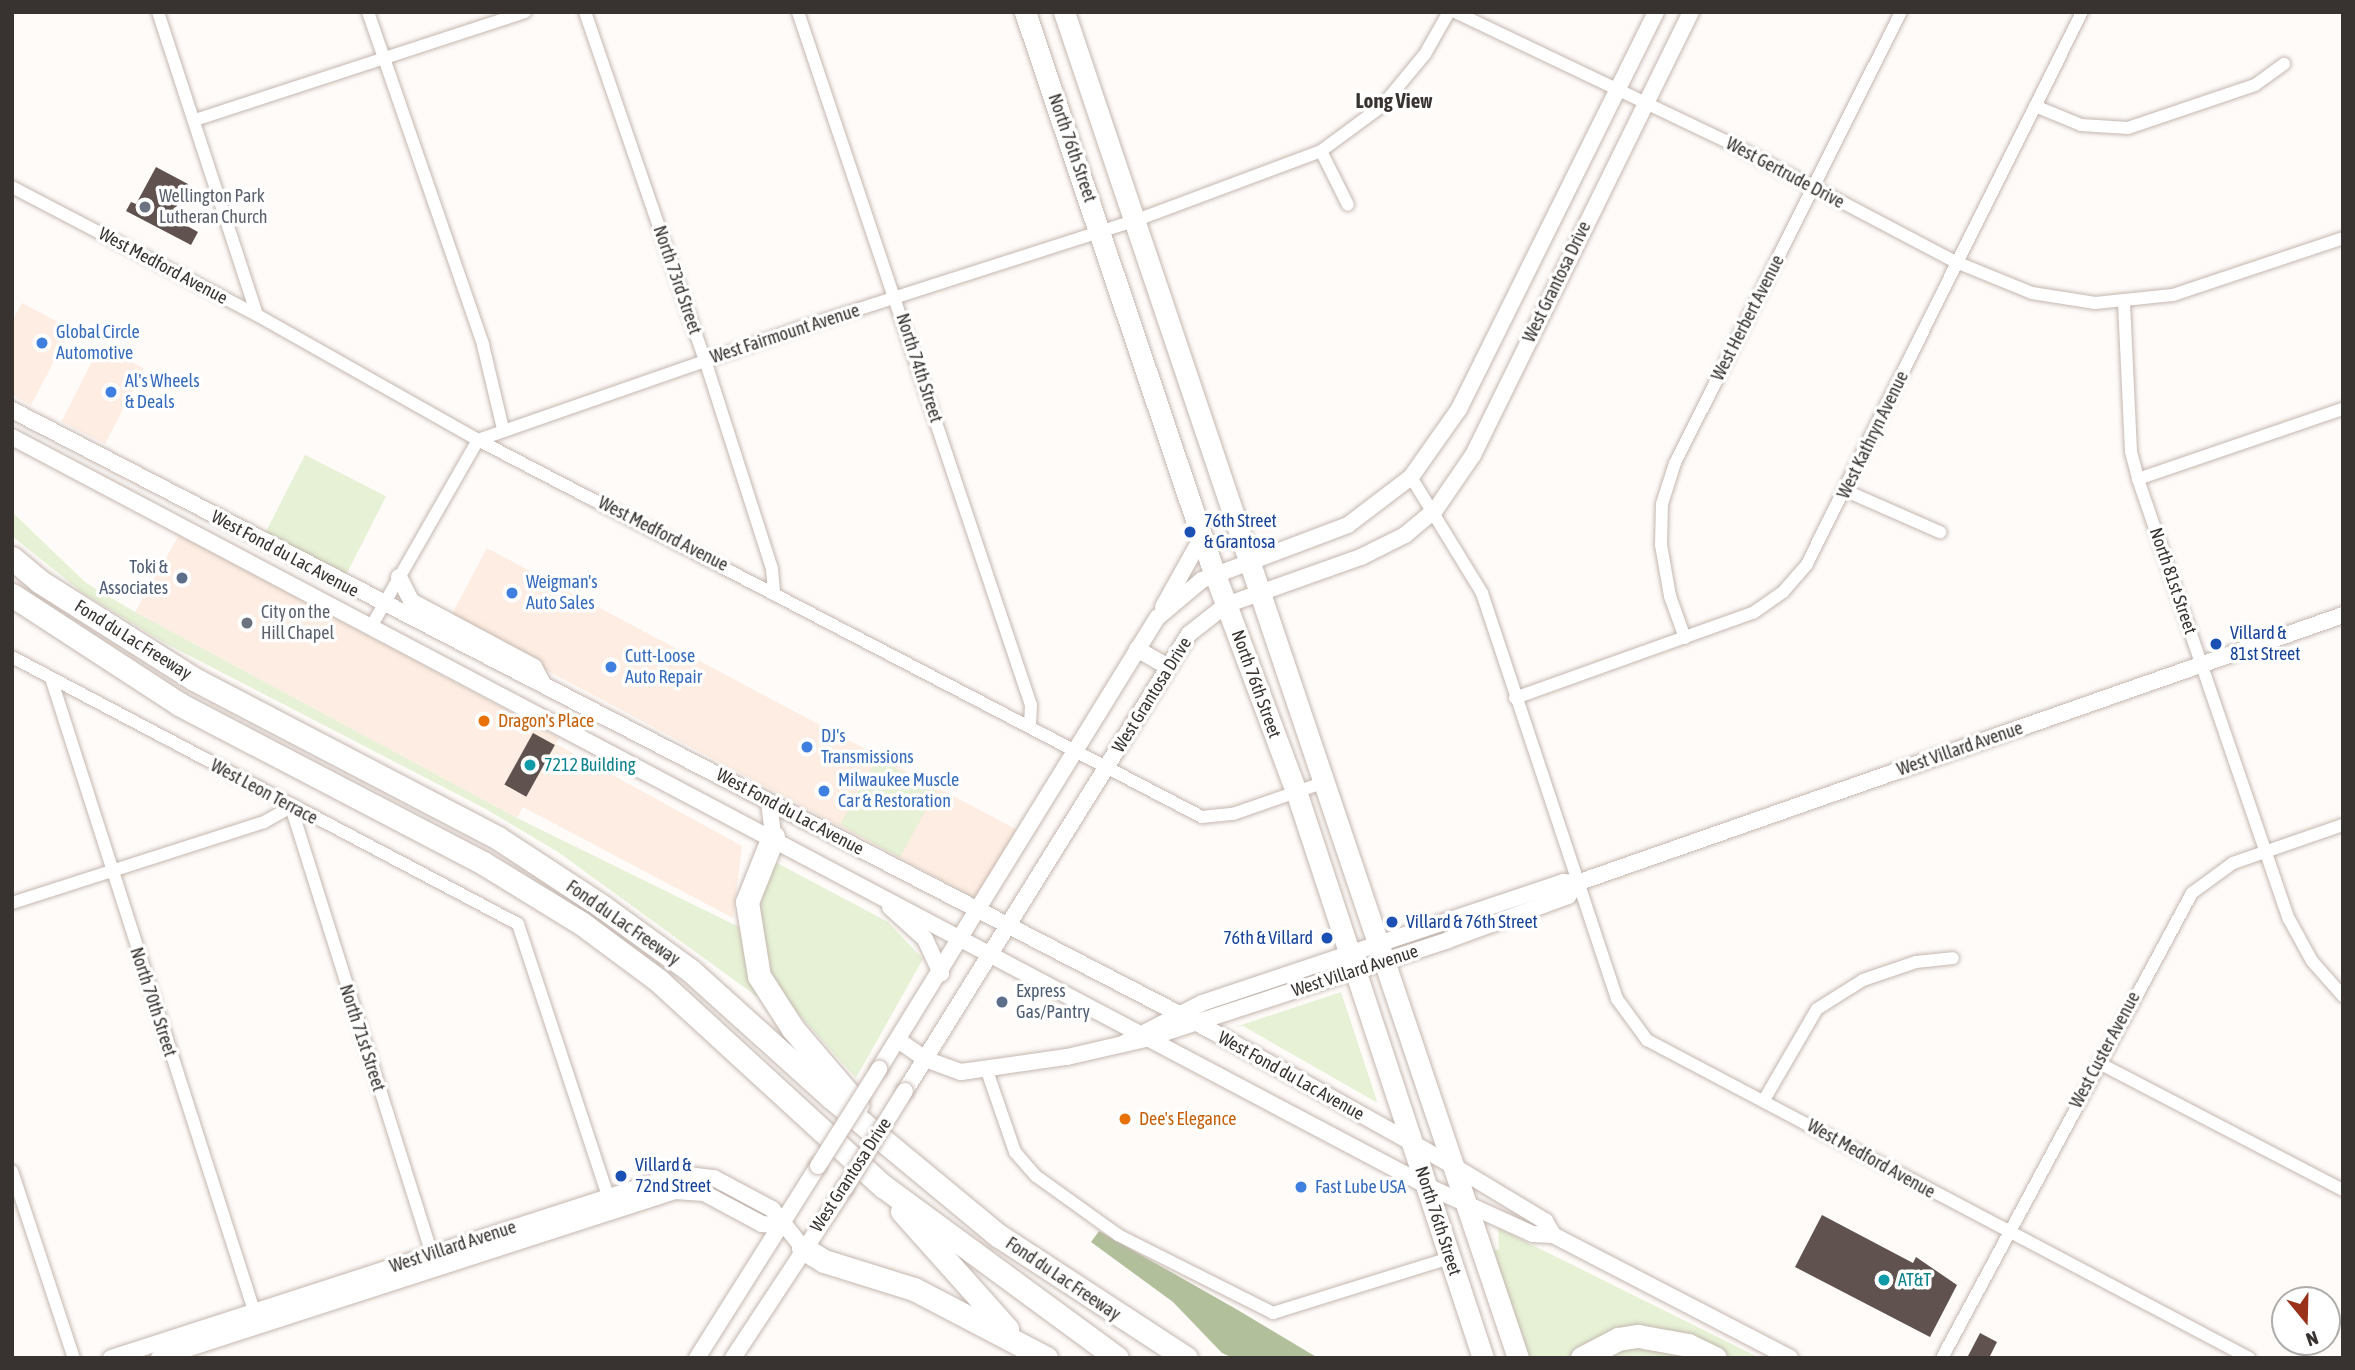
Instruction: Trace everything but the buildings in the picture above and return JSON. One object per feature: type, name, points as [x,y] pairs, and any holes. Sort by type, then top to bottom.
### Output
[{"type":"highway","name":"Fond du Lac Freeway","points":[[12,558],[39,581],[194,679],[498,838],[603,907],[691,971],[900,1154],[999,1236],[1186,1358]]},
{"type":"highway","name":"Fond du Lac Freeway","points":[[12,596],[179,704],[483,863],[581,923],[659,981],[883,1186],[1117,1358]]},
{"type":"highway","points":[[772,837],[747,902],[759,976],[793,1029],[900,1154]]},
{"type":"highway","points":[[883,1186],[1018,1341]]},
{"type":"highway","points":[[803,1248],[824,1261],[914,1289],[1046,1358]]},
{"type":"highway","points":[[1582,1358],[1609,1342],[1638,1336],[1688,1345],[1715,1358]]},
{"type":"main road","name":"North 76th Street","points":[[1026,12],[1202,537],[1296,791],[1483,1358]]},
{"type":"main road","name":"North 76th Street","points":[[1063,12],[1256,593],[1325,782],[1518,1358]]},
{"type":"street","points":[[158,12],[257,315]]},
{"type":"street","points":[[368,12],[483,345],[503,429]]},
{"type":"street","points":[[195,120],[525,12]]},
{"type":"street","name":"North 73rd Street","points":[[585,12],[705,360],[772,569],[774,590]]},
{"type":"street","name":"North 74th Street","points":[[798,12],[1031,705],[1030,726]]},
{"type":"street","name":"West Fairmount Avenue","points":[[478,440],[705,360],[1134,221],[1321,151],[1382,106],[1424,54],[1448,12]]},
{"type":"street","name":"West Gertrude Drive","points":[[1455,12],[1645,102],[1956,262],[2032,293],[2124,303],[2173,295],[2343,238]]},
{"type":"street","name":"West Grantosa Drive","points":[[697,1358],[964,939],[1074,750],[1157,618],[1189,589],[1348,525],[1381,505],[1411,477],[1458,409],[1656,12]]},
{"type":"street","name":"West Grantosa Drive","points":[[733,1358],[845,1188],[1189,634],[1226,604],[1361,557],[1405,535],[1436,509],[1473,455],[1691,12]]},
{"type":"street","name":"West Herbert Avenue","points":[[1685,638],[1670,596],[1661,545],[1662,504],[1675,463],[1901,12]]},
{"type":"street","name":"West Kathryn Avenue","points":[[1515,698],[1753,613],[1783,592],[1807,564],[1846,491],[1956,262],[2082,12]]},
{"type":"street","points":[[2035,106],[2081,125],[2128,128],[2255,85],[2284,64]]},
{"type":"street","points":[[1321,151],[1348,205]]},
{"type":"street","name":"West Medford Avenue","points":[[12,187],[257,315],[478,440],[774,590],[1074,750],[1105,771],[1202,817],[1233,814],[1325,782]]},
{"type":"street","name":"North 81st Street","points":[[2124,303],[2130,444],[2137,479],[2265,851],[2302,943],[2343,996]]},
{"type":"street","points":[[2137,479],[2343,409]]},
{"type":"street","name":"West Fond du Lac Avenue","points":[[12,410],[382,606],[544,684],[1008,928],[1175,1012],[1452,1165],[1545,1221],[1553,1235]]},
{"type":"street","name":"West Fond du Lac Avenue","points":[[12,437],[861,883],[1427,1186],[1533,1234],[1553,1235],[1790,1358]]},
{"type":"street","points":[[372,625],[478,440]]},
{"type":"street","name":"West Medford Avenue","points":[[1411,477],[1436,509],[1482,593],[1617,999],[1647,1040],[1763,1100],[2005,1233],[2249,1358]]},
{"type":"street","points":[[1846,491],[1940,532]]},
{"type":"street","points":[[1157,618],[1202,537]]},
{"type":"street","points":[[399,577],[411,601],[534,667],[544,684]]},
{"type":"street","name":"West Villard Avenue","points":[[1144,1035],[1175,1012],[1352,962],[1568,896],[1577,883],[2343,615]]},
{"type":"street","points":[[1137,649],[1167,666]]},
{"type":"street","name":"West Leon Terrace","points":[[12,657],[290,807],[518,924],[610,1203]]},
{"type":"street","name":"North 70th Street","points":[[51,678],[110,873],[257,1318]]},
{"type":"street","points":[[769,802],[772,837]]},
{"type":"street","points":[[12,903],[264,822],[290,807]]},
{"type":"street","name":"North 71st Street","points":[[290,807],[434,1261]]},
{"type":"street","name":"West Custer Avenue","points":[[1942,1358],[2005,1233],[2192,893],[2207,878],[2265,851],[2343,825]]},
{"type":"street","points":[[861,883],[925,939],[941,973]]},
{"type":"street","points":[[1763,1100],[1817,1009],[1863,979],[1916,962],[1954,958]]},
{"type":"street","name":"West Villard Avenue","points":[[898,1040],[925,1059],[961,1072],[986,1071],[1124,1042],[1195,1023],[1352,962]]},
{"type":"street","points":[[2099,1063],[2343,1190]]},
{"type":"street","points":[[986,1071],[1008,1135],[1025,1165],[1118,1235],[1273,1313],[1450,1258]]},
{"type":"street","points":[[12,1171],[74,1358]]},
{"type":"street","name":"West Villard Avenue","points":[[111,1358],[257,1318],[434,1261],[610,1203],[670,1176],[703,1175],[772,1209],[803,1248]]},
{"type":"street","name":"West Villard Avenue","points":[[159,1358],[257,1318]]},
{"type":"shaded area","points":[[22,303],[71,329],[31,405],[12,395],[12,321]]},
{"type":"shaded area","points":[[100,346],[144,368],[105,444],[61,422]]},
{"type":"shaded area","points":[[179,535],[559,738],[556,744],[742,846],[733,918],[523,807],[517,818],[135,612]]},
{"type":"shaded area","points":[[487,548],[1017,830],[979,900],[449,619]]},
{"type":"green space","points":[[305,455],[386,496],[346,576],[265,534]]},
{"type":"green space","points":[[12,512],[86,583],[135,612],[517,818],[741,928],[763,1001],[558,852],[484,808],[163,642],[83,593],[12,536]]},
{"type":"green space","points":[[877,758],[936,791],[900,857],[840,824]]},
{"type":"green space","points":[[777,863],[888,922],[923,959],[856,1078],[774,987],[753,923],[764,872]]},
{"type":"green space","points":[[1341,992],[1376,1102],[1243,1026],[1235,1027]]},
{"type":"green space","points":[[1498,1228],[1760,1358],[1722,1358],[1680,1337],[1577,1358],[1530,1358],[1493,1251],[1499,1249]]},
{"type":"green space","points":[[1099,1231],[1318,1358],[1233,1358],[1222,1353],[1173,1302],[1091,1242]]},
{"type":"green space","points":[[1655,1345],[1695,1358],[1599,1358],[1612,1351]]},
{"type":"place","name":"Wellington Park Lutheran Church","points":[[145,207]]},
{"type":"place","name":"Global Circle Automotive","points":[[42,343]]},
{"type":"place","name":"Al's Wheels & Deals","points":[[111,392]]},
{"type":"place","name":"76th Street & Grantosa","points":[[1190,532]]},
{"type":"place","name":"Toki & Associates","points":[[182,578]]},
{"type":"place","name":"Weigman's Auto Sales","points":[[512,593]]},
{"type":"place","name":"City on the Hill Chapel","points":[[247,623]]},
{"type":"place","name":"Villard & 81st Street","points":[[2216,644]]},
{"type":"place","name":"Cutt-Loose Auto Repair","points":[[611,667]]},
{"type":"place","name":"Dragon's Place","points":[[484,721]]},
{"type":"place","name":"DJ's Transmissions","points":[[807,747]]},
{"type":"place","name":"7212 Building","points":[[530,765]]},
{"type":"place","name":"Milwaukee Muscle Car & Restoration","points":[[824,791]]},
{"type":"place","name":"Villard & 76th Street","points":[[1392,922]]},
{"type":"place","name":"76th & Villard","points":[[1327,938]]},
{"type":"place","name":"Express Gas/Pantry","points":[[1002,1002]]},
{"type":"place","name":"Dee's Elegance","points":[[1125,1119]]},
{"type":"place","name":"Villard & 72nd Street","points":[[621,1176]]},
{"type":"place","name":"Fast Lube USA","points":[[1301,1187]]},
{"type":"place","name":"AT&T","points":[[1884,1280]]},
{"type":"district","name":"Long View","points":[[1394,100]]}]
